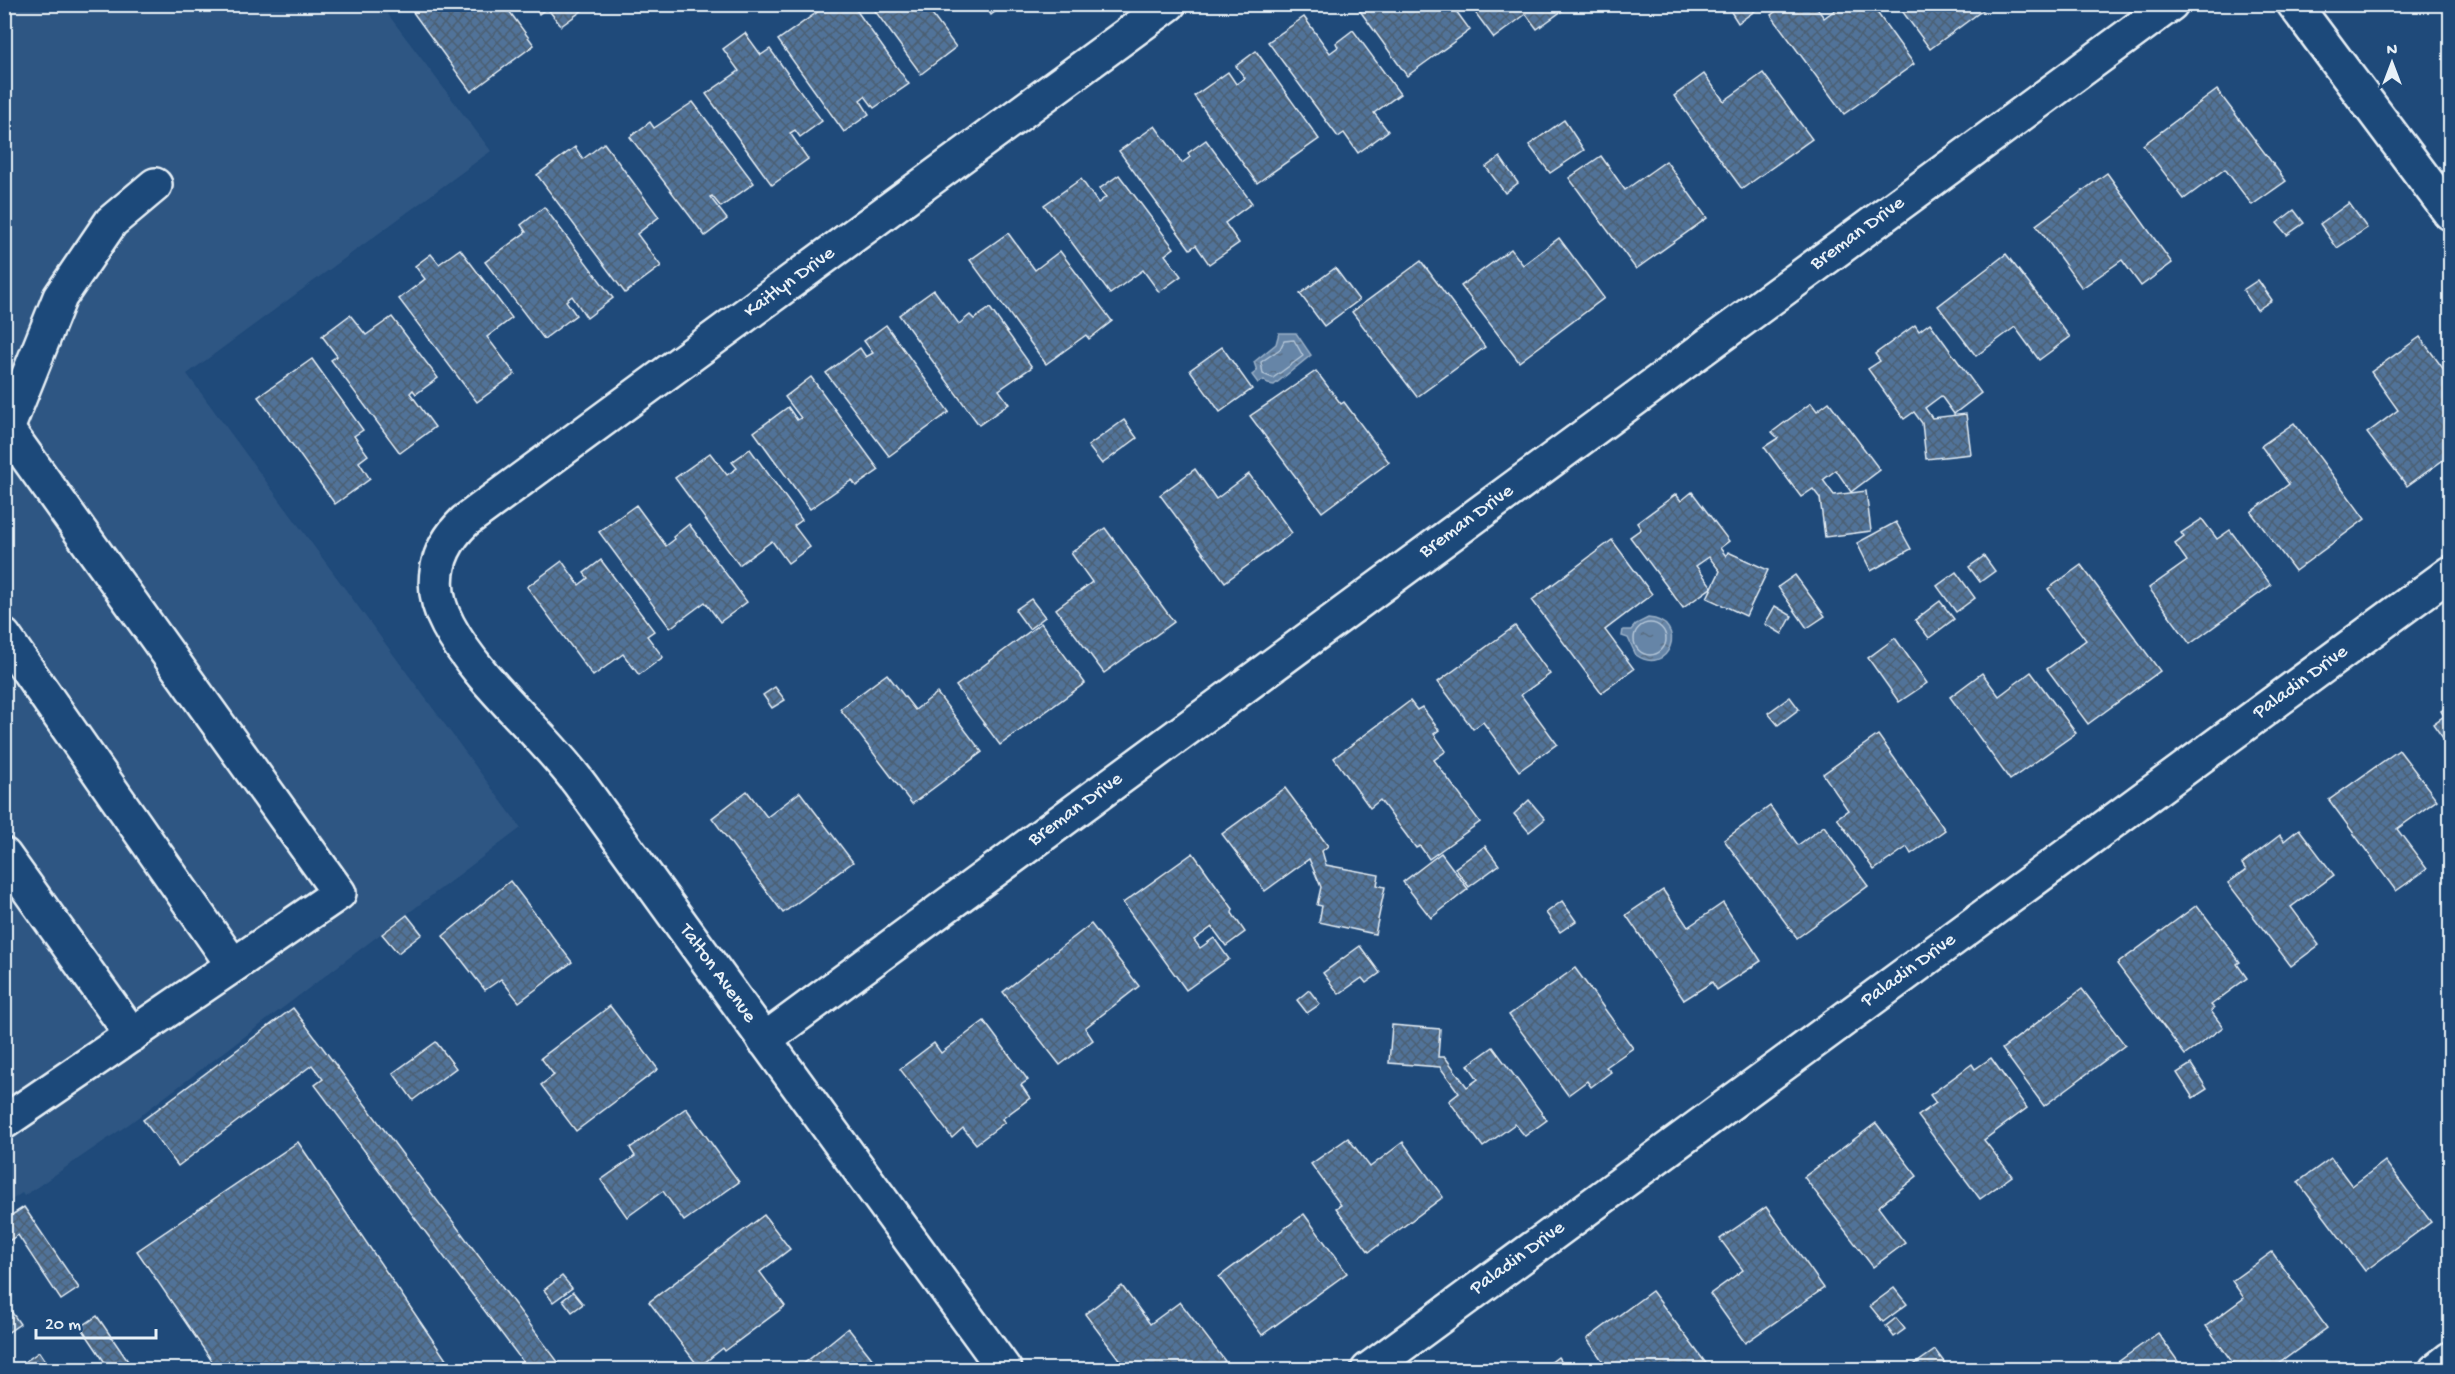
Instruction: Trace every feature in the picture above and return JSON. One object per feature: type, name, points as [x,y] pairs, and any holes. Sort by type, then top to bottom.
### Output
[{"type":"street","name":"Kaitlyn Drive","points":[[436,579],[439,557],[450,536],[465,521],[1169,4]]},
{"type":"street","name":"Breman Drive","points":[[764,1040],[2171,4]]},
{"type":"street","points":[[2294,4],[2451,213]]},
{"type":"street","points":[[4,1122],[339,893],[6,430],[60,297],[111,222],[155,185]]},
{"type":"street","name":"Paladin Drive","points":[[1368,1370],[2451,573]]},
{"type":"street","name":"Talton Avenue","points":[[436,579],[440,604],[447,624],[468,656],[569,770],[1005,1370]]},
{"type":"street","points":[[4,636],[233,965]]},
{"type":"street","points":[[4,855],[132,1035]]},
{"type":"street","points":[[2436,1370],[2451,1359]]},
{"type":"shaded area","points":[[5,5],[381,5],[491,151],[187,374],[521,828],[129,1124],[24,1196],[22,1193],[5,1204]]},
{"type":"water","points":[[1279,333],[1296,333],[1311,355],[1274,385],[1264,380],[1258,383],[1252,375],[1257,371],[1254,362],[1276,344]]},
{"type":"water","points":[[1648,618],[1661,621],[1668,628],[1671,637],[1670,646],[1658,659],[1648,660],[1636,655],[1628,638],[1622,636],[1623,630],[1631,630],[1636,624]]},
{"type":"building","points":[[407,4],[504,4],[534,45],[471,92]]},
{"type":"building","points":[[532,4],[585,4],[587,7],[561,26],[547,8],[539,14]]},
{"type":"building","points":[[829,4],[852,4],[909,84],[874,108],[865,96],[860,100],[869,114],[844,132],[778,40]]},
{"type":"building","points":[[870,4],[939,4],[927,8],[956,47],[921,74]]},
{"type":"building","points":[[984,4],[1005,4],[991,15]]},
{"type":"building","points":[[1355,4],[1451,4],[1470,30],[1407,76]]},
{"type":"building","points":[[1469,4],[1564,4],[1566,8],[1537,29],[1526,14],[1494,38]]},
{"type":"building","points":[[1726,4],[1752,4],[1756,10],[1738,23]]},
{"type":"building","points":[[1786,4],[1814,4],[1824,18],[1843,4],[1871,4],[1914,64],[1844,114],[1771,15]]},
{"type":"building","points":[[1897,4],[1991,4],[1930,49]]},
{"type":"building","points":[[1304,17],[1330,53],[1338,47],[1336,43],[1353,30],[1400,94],[1374,113],[1388,131],[1358,153],[1344,133],[1338,137],[1268,42]]},
{"type":"building","points":[[745,33],[761,55],[770,49],[822,121],[800,137],[795,130],[790,133],[808,159],[772,185],[706,94],[739,71],[723,49]]},
{"type":"building","points":[[1256,51],[1319,139],[1257,183],[1194,96],[1228,72],[1236,84],[1245,78],[1236,66]]},
{"type":"building","points":[[1763,73],[1812,139],[1742,189],[1674,96],[1704,74],[1724,101]]},
{"type":"building","points":[[2217,90],[2286,181],[2252,205],[2225,169],[2184,199],[2143,145]]},
{"type":"building","points":[[693,102],[754,183],[721,207],[712,196],[710,197],[727,219],[705,236],[630,137],[650,122],[654,128]]},
{"type":"building","points":[[1564,120],[1584,150],[1550,173],[1529,145]]},
{"type":"building","points":[[1155,126],[1182,163],[1190,157],[1188,153],[1206,140],[1252,203],[1225,223],[1239,243],[1209,264],[1196,245],[1190,249],[1119,151]]},
{"type":"building","points":[[604,143],[659,217],[637,234],[661,266],[625,293],[537,175],[575,147],[583,159]]},
{"type":"building","points":[[1601,156],[1625,190],[1666,161],[1707,218],[1636,269],[1569,178]]},
{"type":"building","points":[[1500,157],[1518,183],[1505,193],[1486,167]]},
{"type":"building","points":[[2107,173],[2172,263],[2141,286],[2122,260],[2082,288],[2036,225]]},
{"type":"building","points":[[1119,175],[1174,248],[1165,255],[1181,276],[1159,292],[1143,270],[1110,294],[1044,205],[1081,179],[1098,203],[1106,197],[1099,189]]},
{"type":"building","points":[[2349,203],[2367,228],[2337,248],[2320,224]]},
{"type":"building","points":[[544,207],[613,298],[587,318],[572,296],[566,301],[576,315],[544,339],[485,262],[526,232],[521,225]]},
{"type":"building","points":[[2294,210],[2304,223],[2287,235],[2277,223]]},
{"type":"building","points":[[1008,233],[1035,270],[1060,251],[1112,321],[1089,339],[1086,335],[1046,364],[970,260]]},
{"type":"building","points":[[1559,238],[1604,298],[1519,362],[1461,286],[1511,249],[1523,265]]},
{"type":"building","points":[[460,249],[512,318],[487,337],[515,374],[477,402],[399,299],[425,279],[415,266],[431,254],[439,264]]},
{"type":"building","points":[[2006,254],[2070,337],[2039,360],[2015,327],[1976,356],[1938,306]]},
{"type":"building","points":[[1421,261],[1485,347],[1417,397],[1352,312]]},
{"type":"building","points":[[1335,268],[1359,300],[1324,326],[1300,294]]},
{"type":"building","points":[[2258,280],[2272,300],[2257,310],[2243,290]]},
{"type":"building","points":[[934,290],[959,324],[970,315],[974,319],[990,308],[1032,367],[999,390],[1009,404],[979,425],[899,315]]},
{"type":"building","points":[[350,315],[366,335],[392,317],[438,378],[416,394],[413,390],[410,393],[435,427],[400,453],[331,360],[337,356],[322,336]]},
{"type":"building","points":[[1930,323],[1981,393],[1954,414],[1941,396],[1925,408],[1932,418],[1966,414],[1971,454],[1926,459],[1922,423],[1914,412],[1904,419],[1868,369],[1880,361],[1875,354],[1915,325],[1919,331]]},
{"type":"building","points":[[886,325],[949,412],[889,456],[826,373],[860,348],[866,357],[873,353],[864,341]]},
{"type":"building","points":[[2420,337],[2450,378],[2450,455],[2407,486],[2367,433],[2398,410],[2371,372]]},
{"type":"building","points":[[1222,347],[1252,389],[1220,412],[1190,370]]},
{"type":"building","points":[[312,359],[363,430],[354,436],[368,455],[359,462],[370,479],[335,504],[258,397]]},
{"type":"building","points":[[1316,371],[1341,404],[1344,402],[1389,462],[1322,512],[1250,416]]},
{"type":"building","points":[[811,377],[879,470],[856,486],[852,480],[810,509],[754,432],[788,407],[797,420],[801,418],[785,397]]},
{"type":"building","points":[[1829,402],[1880,470],[1851,492],[1836,470],[1823,480],[1834,495],[1866,491],[1871,531],[1825,537],[1820,498],[1813,489],[1801,497],[1764,447],[1778,438],[1772,432],[1811,403],[1817,411]]},
{"type":"building","points":[[1124,420],[1137,438],[1102,464],[1088,446]]},
{"type":"building","points":[[2294,423],[2365,519],[2295,571],[2251,512],[2289,484],[2261,446]]},
{"type":"building","points":[[750,449],[802,520],[794,526],[810,547],[788,563],[772,541],[739,565],[675,478],[710,453],[727,475],[737,468],[732,462]]},
{"type":"building","points":[[1195,469],[1216,499],[1249,474],[1292,533],[1225,582],[1160,495]]},
{"type":"building","points":[[1692,492],[1729,541],[1720,548],[1726,556],[1728,552],[1768,570],[1746,616],[1707,598],[1720,571],[1709,557],[1696,566],[1712,587],[1683,608],[1630,537],[1641,529],[1637,523],[1676,494],[1681,501]]},
{"type":"building","points":[[636,505],[666,546],[689,524],[747,602],[720,622],[705,602],[670,628],[599,532]]},
{"type":"building","points":[[2202,519],[2217,539],[2230,530],[2271,585],[2190,644],[2149,588],[2187,561],[2175,544],[2184,537],[2181,533]]},
{"type":"building","points":[[1896,522],[1911,549],[1871,571],[1857,543]]},
{"type":"building","points":[[1105,528],[1174,622],[1104,673],[1056,609],[1092,582],[1071,553]]},
{"type":"building","points":[[1612,540],[1652,594],[1605,630],[1634,669],[1601,693],[1532,600]]},
{"type":"building","points":[[1984,556],[1995,571],[1980,582],[1969,567]]},
{"type":"building","points":[[601,560],[654,631],[647,636],[663,657],[639,675],[623,654],[593,676],[527,587],[562,561],[579,585],[588,578],[584,573]]},
{"type":"building","points":[[2081,565],[2160,671],[2088,724],[2047,669],[2086,640],[2048,589]]},
{"type":"building","points":[[1956,572],[1975,598],[1956,612],[1937,586]]},
{"type":"building","points":[[1795,575],[1825,616],[1807,628],[1778,587]]},
{"type":"building","points":[[1031,599],[1045,617],[1029,629],[1015,610]]},
{"type":"building","points":[[1940,601],[1954,619],[1929,638],[1915,620]]},
{"type":"building","points":[[1775,606],[1792,616],[1782,634],[1765,624]]},
{"type":"building","points":[[1041,623],[1085,683],[1000,745],[956,686]]},
{"type":"building","points":[[1515,626],[1550,674],[1521,695],[1557,744],[1519,771],[1483,722],[1473,729],[1438,682]]},
{"type":"building","points":[[1895,638],[1927,683],[1899,702],[1868,658]]},
{"type":"building","points":[[2031,672],[2076,733],[2010,780],[1950,697],[1982,673],[1999,696]]},
{"type":"building","points":[[887,674],[915,710],[937,693],[982,752],[912,804],[840,709]]},
{"type":"building","points":[[775,687],[785,700],[772,708],[763,695]]},
{"type":"building","points":[[1790,697],[1799,709],[1778,725],[1768,713]]},
{"type":"building","points":[[1410,701],[1417,710],[1422,707],[1439,730],[1434,734],[1446,751],[1434,760],[1480,822],[1429,859],[1420,846],[1416,848],[1380,800],[1370,808],[1334,758]]},
{"type":"building","points":[[2450,705],[2450,748],[2433,724],[2444,716],[2441,711]]},
{"type":"building","points":[[1878,735],[1945,830],[1911,854],[1907,847],[1874,870],[1837,818],[1848,810],[1823,774]]},
{"type":"building","points":[[2399,750],[2437,800],[2397,829],[2427,869],[2396,891],[2329,800]]},
{"type":"building","points":[[1285,788],[1328,846],[1322,851],[1326,865],[1379,875],[1377,885],[1385,887],[1375,934],[1319,922],[1322,906],[1317,905],[1321,887],[1309,859],[1265,891],[1222,834]]},
{"type":"building","points":[[747,791],[767,817],[800,792],[853,862],[783,913],[712,818]]},
{"type":"building","points":[[1529,800],[1545,819],[1529,832],[1514,814]]},
{"type":"building","points":[[1770,806],[1798,845],[1824,826],[1868,886],[1797,938],[1724,840]]},
{"type":"building","points":[[2299,829],[2334,875],[2291,907],[2319,945],[2291,966],[2228,883],[2246,870],[2242,864],[2280,835],[2284,841]]},
{"type":"building","points":[[1485,846],[1499,865],[1469,887],[1455,868]]},
{"type":"building","points":[[1193,853],[1233,909],[1232,913],[1245,932],[1226,946],[1212,927],[1194,940],[1200,948],[1214,938],[1229,959],[1186,990],[1123,903]]},
{"type":"building","points":[[1441,853],[1468,889],[1431,918],[1403,882]]},
{"type":"building","points":[[510,881],[572,962],[519,1002],[501,979],[485,990],[443,936]]},
{"type":"building","points":[[1663,890],[1688,927],[1723,903],[1761,961],[1717,990],[1712,982],[1684,1000],[1626,915]]},
{"type":"building","points":[[1562,901],[1576,921],[1560,932],[1546,913]]},
{"type":"building","points":[[2197,905],[2240,962],[2237,964],[2247,978],[2211,1005],[2214,1008],[2211,1011],[2223,1027],[2185,1055],[2117,964]]},
{"type":"building","points":[[407,915],[422,934],[398,953],[382,934]]},
{"type":"building","points":[[1091,924],[1139,986],[1085,1028],[1093,1040],[1060,1065],[1003,992]]},
{"type":"building","points":[[1360,946],[1380,973],[1366,983],[1362,978],[1339,994],[1323,973]]},
{"type":"building","points":[[1575,968],[1633,1048],[1606,1067],[1611,1072],[1591,1087],[1587,1081],[1568,1095],[1509,1015]]},
{"type":"building","points":[[2082,989],[2125,1045],[2044,1106],[2002,1049]]},
{"type":"building","points":[[1309,990],[1320,1004],[1307,1013],[1297,1000]]},
{"type":"building","points":[[610,1006],[658,1069],[576,1131],[541,1085],[554,1075],[541,1058]]},
{"type":"building","points":[[293,1008],[564,1370],[529,1370],[315,1085],[323,1079],[312,1065],[178,1166],[143,1120]]},
{"type":"building","points":[[984,1021],[1028,1080],[1021,1085],[1030,1098],[1002,1119],[1005,1122],[976,1144],[963,1128],[952,1138],[900,1069],[934,1043],[941,1053]]},
{"type":"building","points":[[1392,1025],[1440,1029],[1438,1057],[1445,1057],[1467,1087],[1478,1079],[1468,1065],[1493,1047],[1547,1120],[1525,1136],[1515,1124],[1483,1147],[1449,1101],[1459,1093],[1440,1067],[1389,1063]]},
{"type":"building","points":[[436,1042],[456,1068],[413,1100],[393,1073]]},
{"type":"building","points":[[1991,1058],[2027,1108],[1984,1140],[2012,1176],[1980,1199],[1918,1116],[1936,1103],[1930,1095],[1972,1064],[1975,1069]]},
{"type":"building","points":[[2191,1064],[2207,1089],[2193,1098],[2177,1073]]},
{"type":"building","points":[[686,1108],[739,1182],[684,1221],[663,1191],[627,1217],[601,1180],[635,1156],[630,1148]]},
{"type":"building","points":[[1876,1123],[1917,1176],[1878,1207],[1905,1243],[1873,1267],[1804,1177]]},
{"type":"building","points":[[1348,1138],[1370,1167],[1403,1142],[1443,1197],[1369,1252],[1336,1208],[1341,1205],[1311,1164]]},
{"type":"building","points":[[298,1142],[453,1370],[218,1370],[137,1251]]},
{"type":"building","points":[[2331,1158],[2352,1186],[2385,1161],[2431,1222],[2365,1271],[2298,1182]]},
{"type":"building","points":[[24,1207],[79,1288],[61,1300],[18,1235],[4,1244],[4,1220]]},
{"type":"building","points":[[1766,1207],[1824,1288],[1745,1343],[1710,1294],[1743,1270],[1720,1239]]},
{"type":"building","points":[[1304,1214],[1347,1273],[1262,1335],[1219,1277]]},
{"type":"building","points":[[764,1215],[790,1249],[760,1272],[785,1306],[725,1351],[723,1348],[699,1367],[649,1302]]},
{"type":"building","points":[[2272,1252],[2327,1328],[2270,1370],[2238,1370],[2206,1326],[2244,1298],[2232,1281]]},
{"type":"building","points":[[562,1276],[572,1288],[553,1302],[544,1290]]},
{"type":"building","points":[[1122,1286],[1150,1324],[1180,1302],[1225,1361],[1213,1370],[1127,1370],[1085,1314]]},
{"type":"building","points":[[1894,1288],[1907,1304],[1883,1322],[1870,1306]]},
{"type":"building","points":[[1652,1291],[1711,1370],[1609,1370],[1587,1339]]},
{"type":"building","points":[[573,1292],[583,1304],[572,1312],[563,1300]]},
{"type":"building","points":[[4,1301],[20,1324],[4,1335]]},
{"type":"building","points":[[97,1316],[134,1370],[110,1370],[81,1327]]},
{"type":"building","points":[[1896,1318],[1905,1329],[1894,1337],[1886,1326]]},
{"type":"building","points":[[848,1328],[881,1370],[796,1370]]},
{"type":"building","points":[[2158,1333],[2184,1370],[2107,1370]]},
{"type":"building","points":[[1935,1350],[1950,1370],[1908,1369]]},
{"type":"building","points":[[39,1352],[51,1370],[13,1370]]},
{"type":"building","points":[[1558,1357],[1567,1370],[1541,1370]]}]
